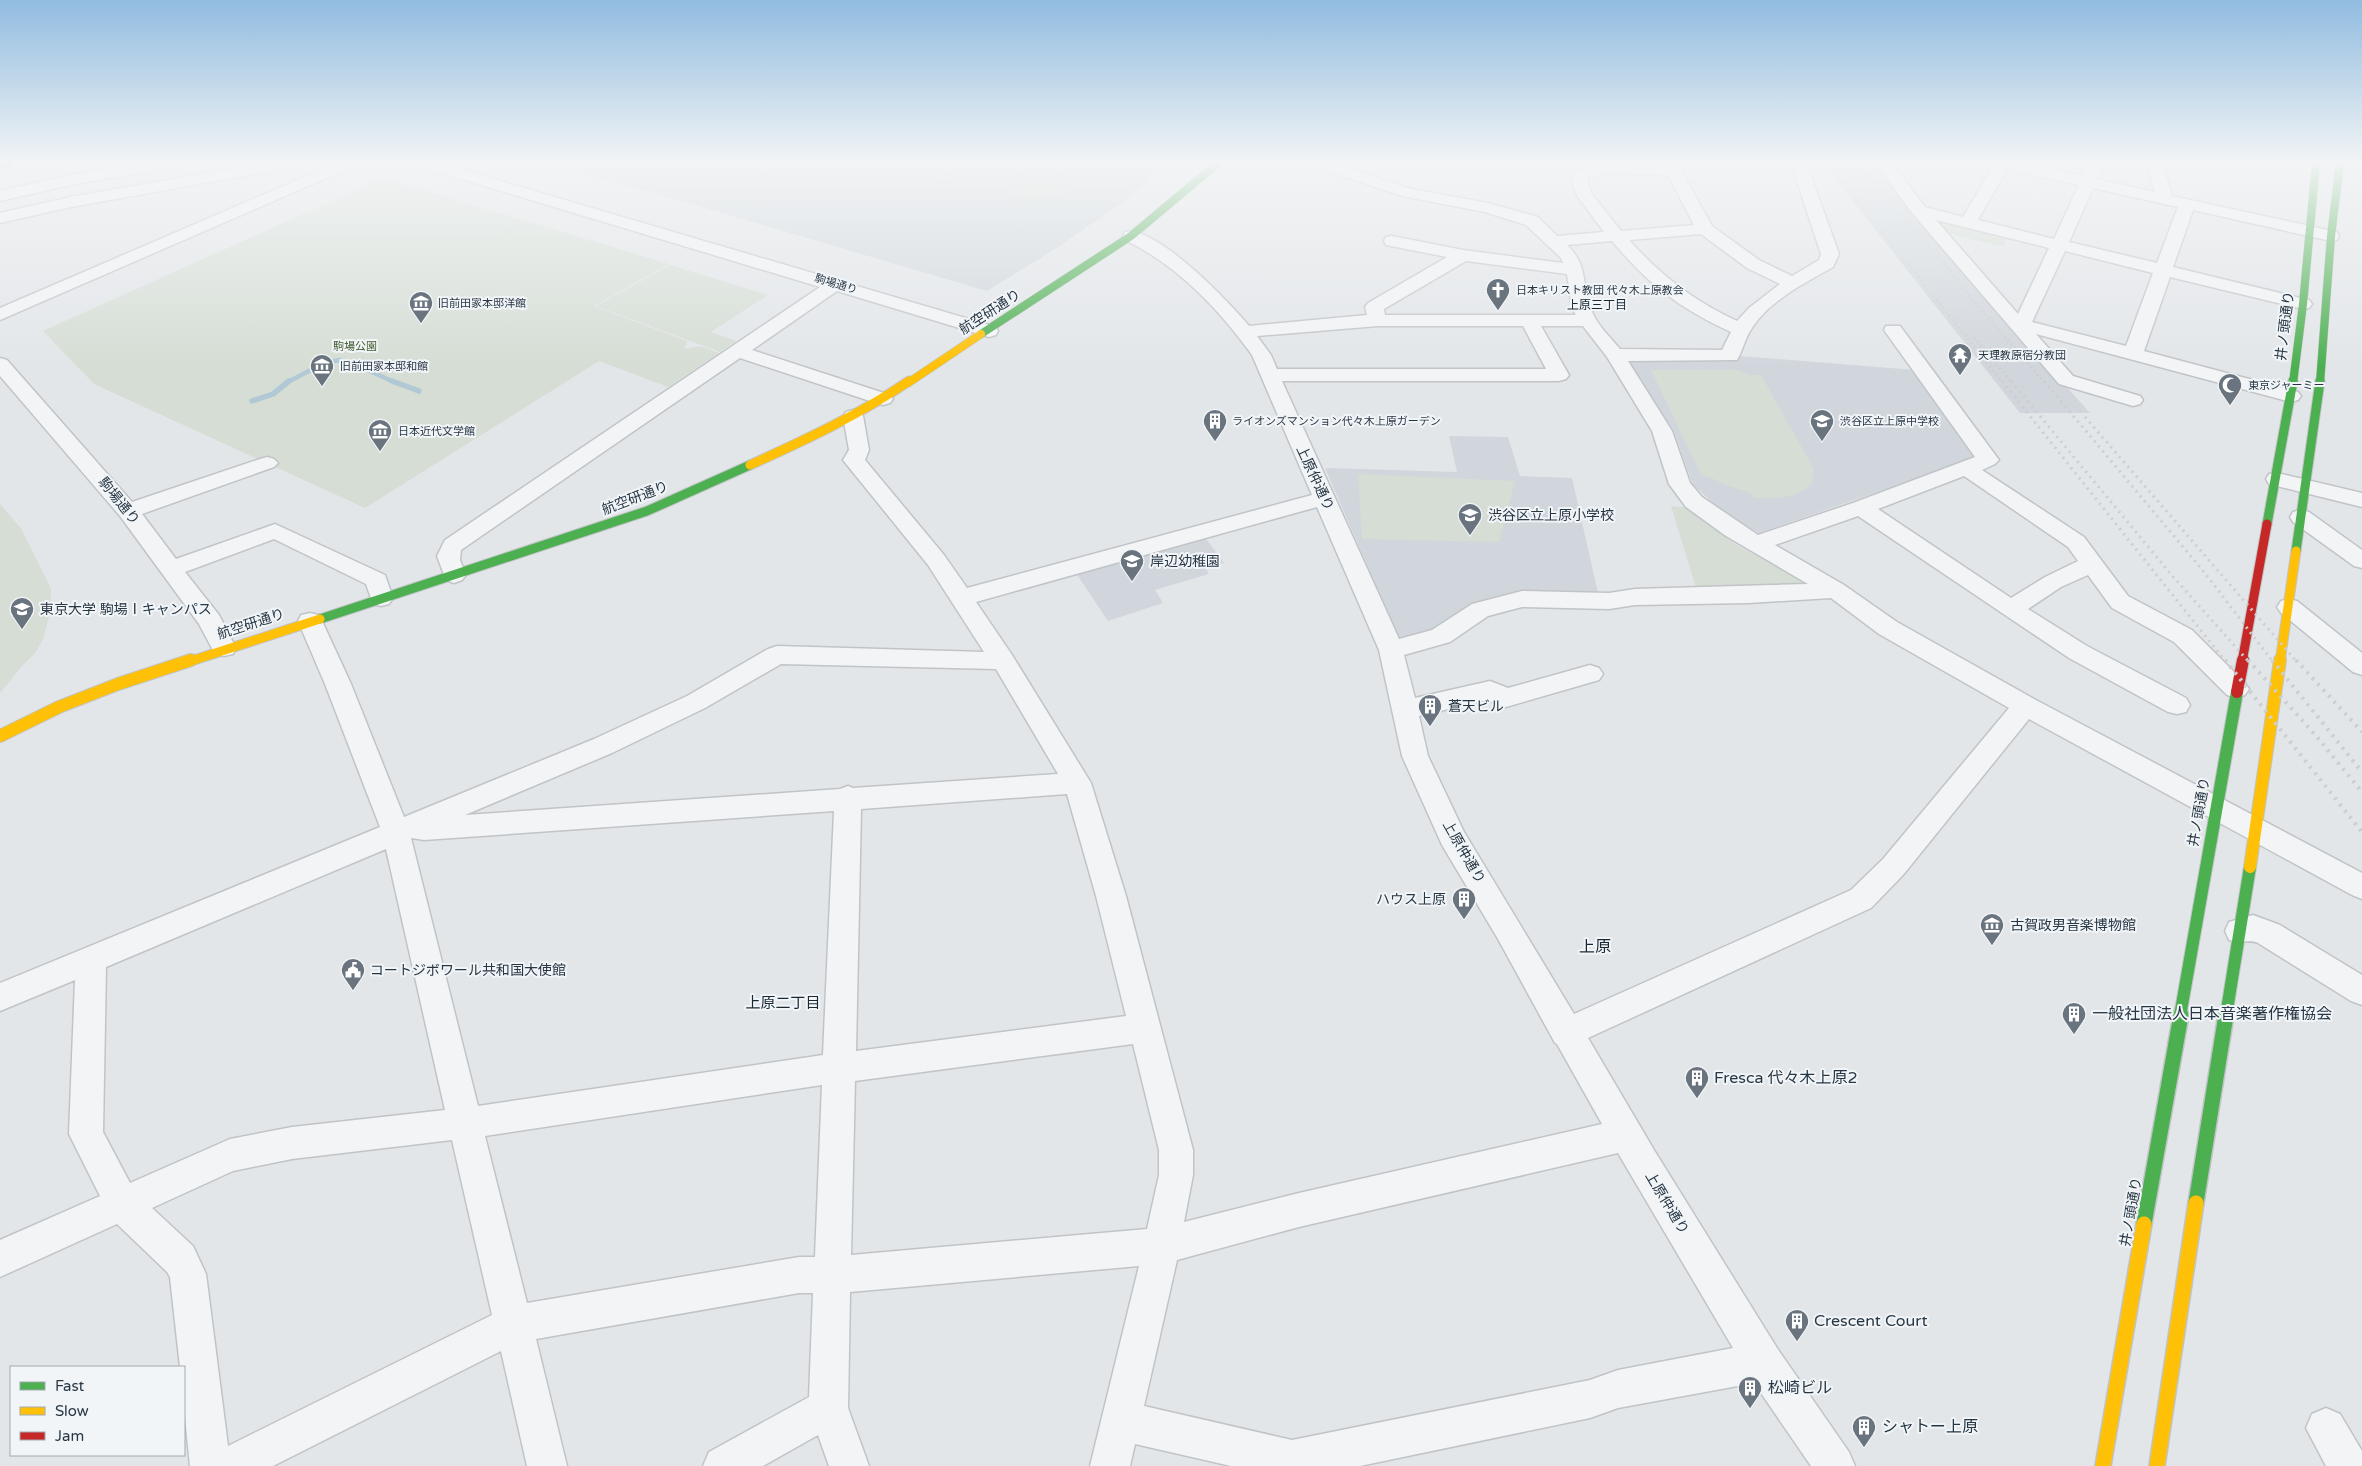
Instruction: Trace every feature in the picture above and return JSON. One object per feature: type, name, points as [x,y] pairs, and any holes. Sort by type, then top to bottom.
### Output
[{"type":"main road","name":"航空研通り","points":[[0,736],[59,707],[118,684],[647,511],[853,416],[989,331],[1136,231]]},
{"type":"main road","points":[[2157,1466],[2206,1133],[2240,931],[2318,404],[2332,231]]},
{"type":"main road","name":"井ノ頭通り","points":[[2104,1466],[2215,808],[2291,396],[2310,232]]},
{"type":"street","points":[[0,315],[192,231]]},
{"type":"street","name":"駒場通り","points":[[657,231],[989,331]]},
{"type":"street","points":[[1543,231],[1569,256],[1576,270],[1581,308],[1588,321],[1615,355],[1662,431],[1680,484],[1694,502],[1734,531],[1836,590],[1888,628],[2025,706],[2362,887]]},
{"type":"street","points":[[1611,231],[1640,263],[1680,297],[1707,314],[1741,330]]},
{"type":"street","points":[[1554,241],[1678,231]]},
{"type":"street","points":[[1708,231],[1753,264],[1792,283]]},
{"type":"street","points":[[1615,355],[1730,356],[1733,341],[1769,299],[1827,263],[1830,254],[1822,231]]},
{"type":"street","points":[[1937,231],[2066,380],[2133,400]]},
{"type":"street","points":[[2002,231],[2303,304]]},
{"type":"street","points":[[2016,323],[2025,319],[2064,231]]},
{"type":"street","points":[[2133,354],[2178,231]]},
{"type":"street","points":[[2310,232],[2331,236]]},
{"type":"street","name":"上原仲通り","points":[[1131,236],[1149,244],[1164,254],[1212,297],[1246,332],[1271,375],[1294,433],[1325,498],[1391,650],[1415,756],[1452,836],[1509,930],[1566,1033],[1626,1135],[1764,1362],[1835,1466]]},
{"type":"street","points":[[1392,241],[1463,255],[1576,270]]},
{"type":"street","points":[[1378,320],[1374,307],[1463,255]]},
{"type":"street","points":[[454,575],[447,557],[448,551],[453,545],[836,284]]},
{"type":"street","points":[[1246,332],[1378,320],[1588,321]]},
{"type":"street","points":[[1271,375],[1560,375],[1529,321]]},
{"type":"street","points":[[2016,323],[2291,396]]},
{"type":"street","points":[[1756,544],[1861,508],[1988,460],[1893,330]]},
{"type":"street","points":[[736,351],[882,399]]},
{"type":"street","name":"駒場通り","points":[[0,364],[128,511],[210,621],[224,648]]},
{"type":"street","points":[[853,416],[859,450],[854,460],[936,560],[1003,662],[1077,783],[1111,896],[1176,1150],[1176,1175],[1162,1246],[1110,1466]]},
{"type":"street","points":[[128,511],[267,463]]},
{"type":"street","points":[[1967,469],[2076,542],[2120,602],[2183,636],[2236,689]]},
{"type":"street","points":[[2277,479],[2362,500]]},
{"type":"street","points":[[961,598],[1090,561],[1325,498]]},
{"type":"street","points":[[1861,508],[2078,652],[2177,705]]},
{"type":"street","points":[[2301,517],[2362,561]]},
{"type":"street","points":[[170,569],[275,531],[377,580],[381,598]]},
{"type":"street","points":[[2011,609],[2053,582],[2091,564]]},
{"type":"street","points":[[1391,650],[1440,636],[1480,610],[1522,599],[1609,601],[1635,597],[1749,595],[1836,590]]},
{"type":"street","points":[[2289,607],[2362,666]]},
{"type":"street","points":[[310,621],[338,684],[396,833],[548,1466]]},
{"type":"street","points":[[0,997],[604,746],[696,702],[776,655],[1003,662]]},
{"type":"street","points":[[1405,710],[1490,690],[1506,698],[1590,674]]},
{"type":"street","points":[[1566,1033],[1861,899],[1893,867],[2025,706]]},
{"type":"street","points":[[396,833],[436,827],[848,797],[1077,783]]},
{"type":"street","points":[[848,797],[828,1408],[849,1466]]},
{"type":"street","points":[[2240,931],[2253,928],[2269,934],[2362,991]]},
{"type":"street","points":[[91,959],[86,1134],[123,1204],[180,1259],[188,1274],[210,1466]]},
{"type":"street","points":[[0,1259],[230,1155],[292,1143],[466,1123],[839,1068],[1145,1028]]},
{"type":"street","points":[[231,1466],[515,1324],[799,1276],[832,1275],[1162,1246],[1299,1210],[1626,1135]]},
{"type":"street","points":[[1122,1421],[1292,1460],[1590,1399],[1618,1389],[1764,1362]]},
{"type":"street","points":[[723,1466],[828,1408]]},
{"type":"street","points":[[2326,1428],[2348,1466]]},
{"type":"shaded area","points":[[785,231],[1081,231],[987,291]]},
{"type":"shaded area","points":[[1877,231],[1932,231],[1990,301],[2090,413],[2020,413]]},
{"type":"shaded area","name":"渋谷区立上原中学校","points":[[1739,356],[1915,370],[1975,454],[1973,459],[1759,533],[1727,515],[1693,485],[1673,429],[1651,400],[1628,359],[1739,360]]},
{"type":"shaded area","name":"渋谷区立上原小学校","points":[[1449,436],[1508,437],[1520,476],[1572,478],[1598,593],[1512,595],[1444,627],[1400,641],[1325,468],[1457,472]]},
{"type":"shaded area","name":"岸辺幼稚園","points":[[1204,536],[1224,563],[1206,569],[1209,574],[1155,590],[1163,603],[1108,621],[1074,570]]},
{"type":"green space","name":"駒場公園","points":[[264,231],[561,231],[669,264],[594,306],[687,341],[684,349],[700,346],[719,353],[668,387],[599,361],[365,508],[94,384],[43,331]]},
{"type":"green space","points":[[1948,231],[1983,231],[2007,237],[2003,247],[1950,234]]},
{"type":"green space","points":[[670,265],[768,295],[711,332],[736,341],[720,352],[596,306]]},
{"type":"green space","points":[[1651,370],[1737,370],[1750,375],[1761,375],[1814,469],[1812,483],[1800,493],[1793,495],[1778,498],[1754,498],[1751,493],[1701,475]]},
{"type":"green space","points":[[1358,474],[1515,481],[1499,542],[1362,539]]},
{"type":"green space","name":"東京大学 駒場Ⅰキャンパス","points":[[0,504],[22,530],[51,589],[50,614],[43,639],[35,653],[0,693]]},
{"type":"green space","points":[[1671,506],[1690,508],[1735,544],[1814,587],[1697,591]]},
{"type":"waterway","points":[[288,382],[324,363],[340,360],[365,369]]},
{"type":"waterway","points":[[370,371],[396,383]]},
{"type":"waterway","points":[[392,381],[419,391]]},
{"type":"waterway","points":[[252,401],[273,394],[288,382]]},
{"type":"railway","points":[[1882,231],[2003,383]]},
{"type":"railway","points":[[1917,231],[2045,383]]},
{"type":"railway","points":[[1974,337],[2012,383]]},
{"type":"railway","points":[[2002,381],[2226,662]]},
{"type":"railway","points":[[2011,381],[2169,572],[2249,662]]},
{"type":"railway","points":[[2044,381],[2204,572],[2273,662]]},
{"type":"railway","points":[[2085,417],[2297,662]]},
{"type":"railway","points":[[2225,660],[2362,832]]},
{"type":"railway","points":[[2248,660],[2317,737],[2362,792]]},
{"type":"railway","points":[[2272,660],[2362,772]]},
{"type":"railway","points":[[2296,660],[2362,732]]},
{"type":"traffic: fast","points":[[981,334],[1136,231]]},
{"type":"traffic: fast","points":[[2267,524],[2291,396],[2303,304],[2310,231]]},
{"type":"traffic: fast","points":[[2296,551],[2318,404],[2332,231]]},
{"type":"traffic: fast","points":[[320,619],[647,511],[750,465]]},
{"type":"traffic: fast","points":[[2144,1224],[2237,692]]},
{"type":"traffic: fast","points":[[2196,1203],[2250,867]]},
{"type":"traffic: slow","points":[[750,465],[834,426],[883,399],[981,334]]},
{"type":"traffic: slow","points":[[2250,867],[2296,551]]},
{"type":"traffic: slow","points":[[0,736],[59,707],[118,684],[320,619]]},
{"type":"traffic: slow","points":[[2157,1466],[2196,1203]]},
{"type":"traffic: slow","points":[[2103,1466],[2144,1224]]},
{"type":"traffic: jam","points":[[2237,692],[2267,524]]},
{"type":"place","name":"日本キリスト教団 代々木上原教会","points":[[1498,311]]},
{"type":"place","name":"旧前田家本邸洋館","points":[[421,324]]},
{"type":"place","name":"天理教原宿分教団","points":[[1960,376]]},
{"type":"place","name":"旧前田家本邸和館","points":[[322,387]]},
{"type":"place","name":"東京ジャーミー","points":[[2230,406]]},
{"type":"place","name":"ライオンズマンション代々木上原ガーデン","points":[[1215,442]]},
{"type":"place","name":"渋谷区立上原中学校","points":[[1822,442]]},
{"type":"place","name":"日本近代文学館","points":[[380,452]]},
{"type":"place","name":"渋谷区立上原小学校","points":[[1470,536]]},
{"type":"place","name":"岸辺幼稚園","points":[[1132,582]]},
{"type":"place","name":"東京大学 駒場Ⅰキャンパス","points":[[22,630]]},
{"type":"place","name":"蒼天ビル","points":[[1430,727]]},
{"type":"place","name":"ハウス上原","points":[[1464,920]]},
{"type":"place","name":"古賀政男音楽博物館","points":[[1992,946]]},
{"type":"place","name":"コートジボワール共和国大使館","points":[[353,991]]},
{"type":"place","name":"一般社団法人日本音楽著作権協会","points":[[2074,1035]]},
{"type":"place","name":"Fresca 代々木上原2","points":[[1697,1099]]},
{"type":"place","name":"Crescent Court","points":[[1797,1342]]},
{"type":"place","name":"松崎ビル","points":[[1750,1409]]},
{"type":"place","name":"シャトー上原","points":[[1864,1448]]},
{"type":"district","name":"上原三丁目","points":[[1597,305]]},
{"type":"district","name":"上原","points":[[1595,947]]},
{"type":"district","name":"上原二丁目","points":[[783,1003]]}]
